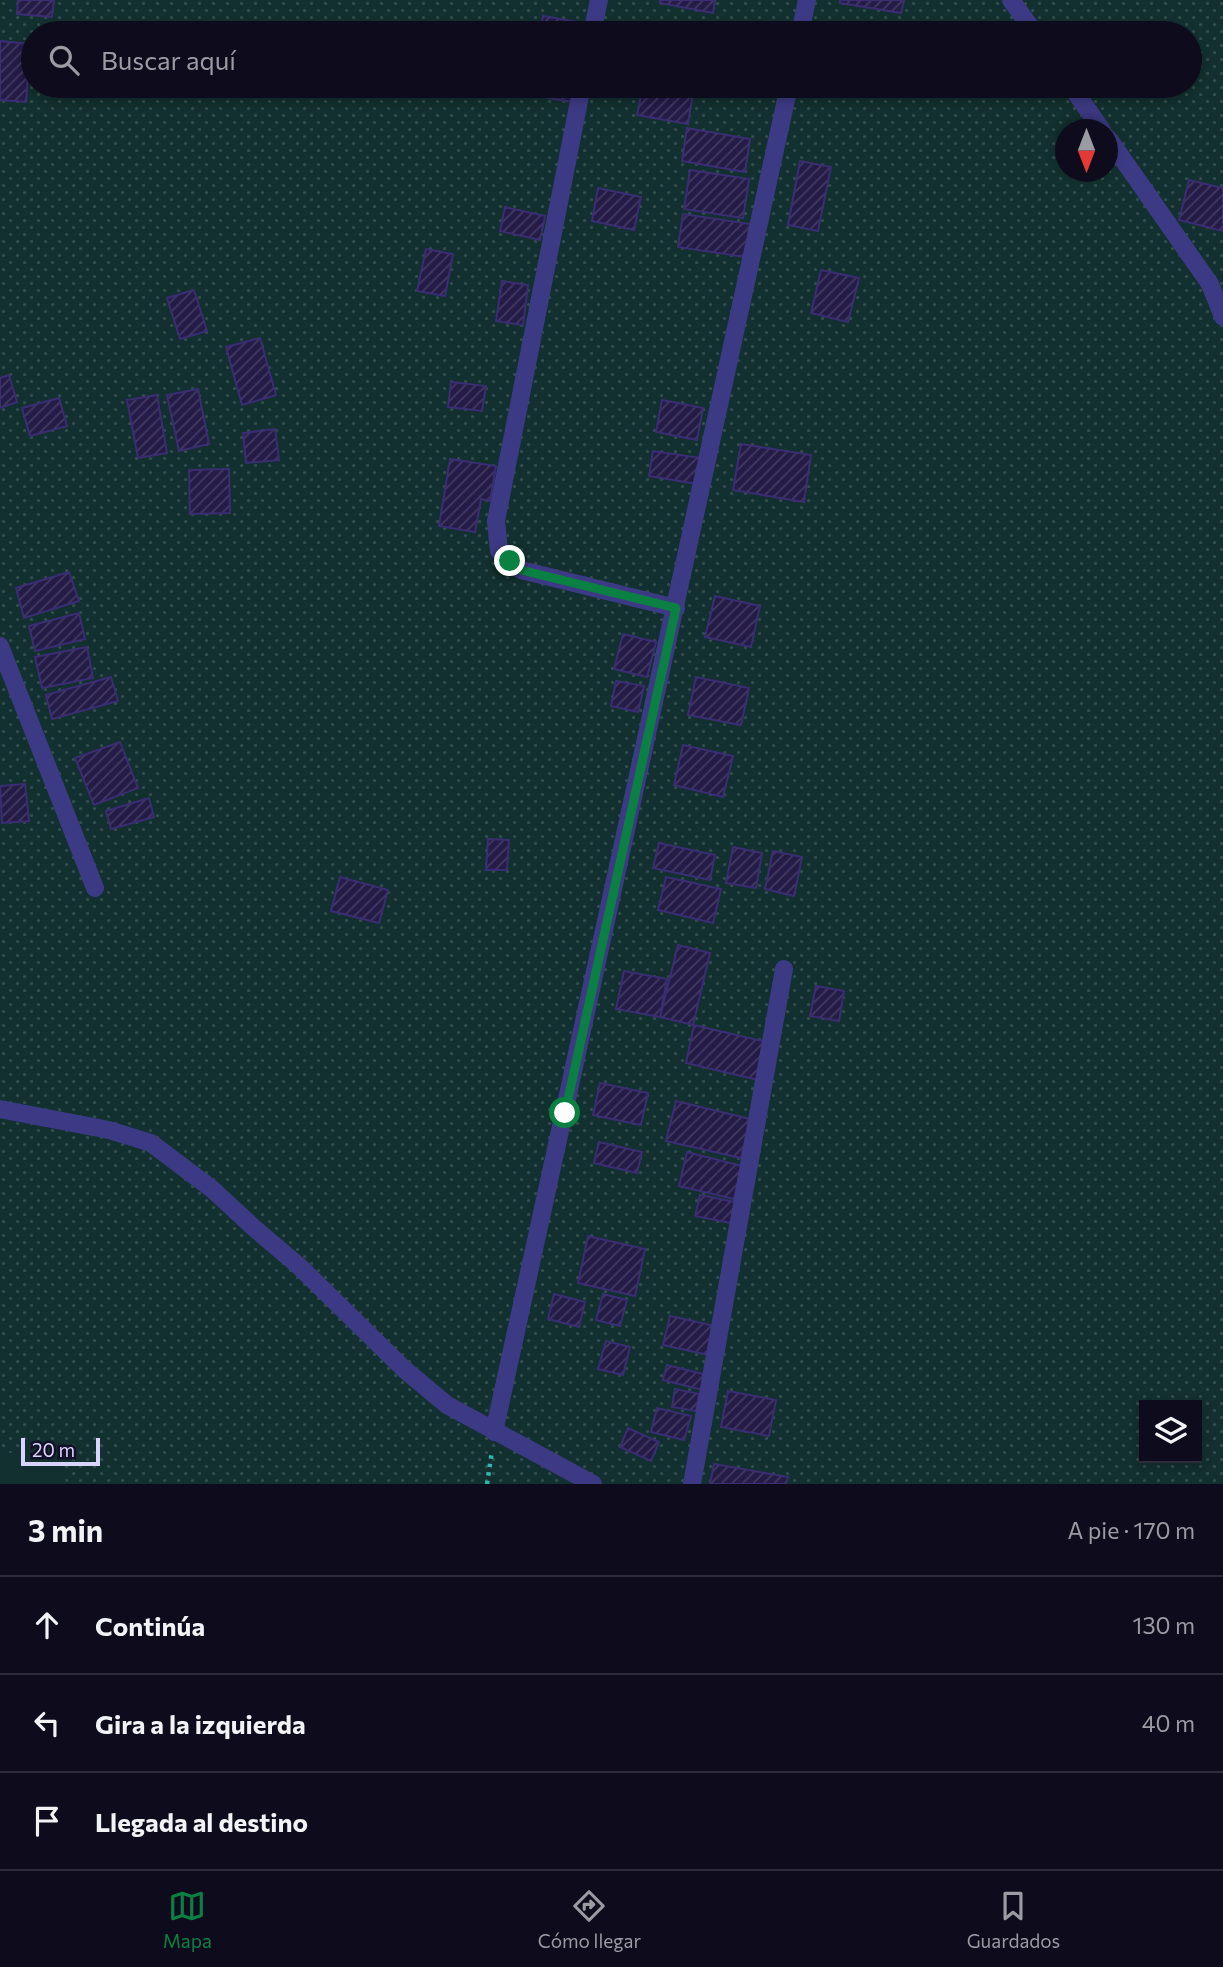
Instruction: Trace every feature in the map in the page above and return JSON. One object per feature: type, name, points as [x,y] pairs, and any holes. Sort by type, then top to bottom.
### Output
[{"type":"street","points":[[595,21],[599,0]]},
{"type":"street","points":[[803,21],[807,0]]},
{"type":"street","points":[[1011,0],[1026,21]]},
{"type":"street","points":[[580,98],[496,521],[499,551],[521,570],[676,608]]},
{"type":"street","points":[[494,1432],[786,98]]},
{"type":"street","points":[[1079,98],[1094,119]]},
{"type":"street","points":[[1118,152],[1210,284],[1223,317]]},
{"type":"street","points":[[0,646],[95,888]]},
{"type":"street","points":[[692,1484],[784,969]]},
{"type":"street","points":[[0,1109],[109,1130],[151,1143],[212,1189],[299,1266],[404,1369],[447,1405],[593,1484]]},
{"type":"path","points":[[486,1484],[494,1432]]},
{"type":"green space","points":[[0,0],[1223,0],[1223,1484],[0,1484]]},
{"type":"green space","points":[[58,1443],[66,1484],[0,1484],[0,1455]]},
{"type":"building","points":[[18,0],[54,0],[52,17],[17,14]]},
{"type":"building","points":[[660,0],[715,0],[713,13],[660,3]]},
{"type":"building","points":[[840,0],[904,0],[901,13],[840,3]]},
{"type":"building","points":[[543,16],[572,21],[542,21]]},
{"type":"building","points":[[0,41],[21,43],[21,98],[26,98],[26,102],[0,100]]},
{"type":"building","points":[[549,98],[574,98],[573,102]]},
{"type":"building","points":[[641,98],[692,98],[688,124],[637,115]]},
{"type":"building","points":[[687,128],[750,139],[745,172],[682,161]]},
{"type":"building","points":[[800,161],[831,167],[818,231],[788,225]]},
{"type":"building","points":[[690,170],[749,179],[743,218],[684,209]]},
{"type":"building","points":[[1189,180],[1223,188],[1223,231],[1179,220]]},
{"type":"building","points":[[598,188],[641,197],[634,230],[592,221]]},
{"type":"building","points":[[505,207],[545,216],[540,240],[500,231]]},
{"type":"building","points":[[683,214],[750,224],[745,257],[678,247]]},
{"type":"building","points":[[426,249],[453,254],[445,296],[417,291]]},
{"type":"building","points":[[821,270],[859,278],[848,322],[811,313]]},
{"type":"building","points":[[502,281],[528,285],[523,325],[496,321]]},
{"type":"building","points":[[194,290],[207,331],[180,339],[167,298]]},
{"type":"building","points":[[260,338],[276,395],[242,405],[226,347]]},
{"type":"building","points":[[9,375],[17,402],[0,408],[0,378]]},
{"type":"building","points":[[451,382],[486,386],[482,411],[448,407]]},
{"type":"building","points":[[198,389],[209,444],[179,451],[167,395]]},
{"type":"building","points":[[157,395],[167,453],[138,458],[127,400]]},
{"type":"building","points":[[59,398],[67,426],[30,436],[22,408]]},
{"type":"building","points":[[662,400],[703,408],[697,440],[656,432]]},
{"type":"building","points":[[275,429],[279,460],[246,463],[243,433]]},
{"type":"building","points":[[741,444],[811,455],[804,502],[733,490]]},
{"type":"building","points":[[653,451],[701,458],[697,484],[649,476]]},
{"type":"building","points":[[450,459],[496,466],[490,501],[481,499],[475,532],[439,526]]},
{"type":"building","points":[[229,469],[230,513],[190,514],[189,470]]},
{"type":"building","points":[[69,572],[79,601],[24,618],[16,588]]},
{"type":"building","points":[[715,596],[760,606],[751,647],[705,637]]},
{"type":"building","points":[[79,613],[85,639],[35,651],[29,626]]},
{"type":"building","points":[[623,634],[656,642],[647,677],[614,669]]},
{"type":"building","points":[[87,647],[93,678],[42,688],[35,657]]},
{"type":"building","points":[[111,677],[118,701],[52,719],[46,695]]},
{"type":"building","points":[[696,677],[749,688],[741,725],[688,715]]},
{"type":"building","points":[[616,681],[644,686],[638,712],[611,706]]},
{"type":"building","points":[[120,742],[138,788],[94,805],[75,758]]},
{"type":"building","points":[[683,745],[733,756],[723,797],[674,785]]},
{"type":"building","points":[[25,784],[29,821],[2,823],[0,786]]},
{"type":"building","points":[[149,798],[154,817],[111,829],[106,811]]},
{"type":"building","points":[[488,839],[509,840],[507,870],[486,870]]},
{"type":"building","points":[[659,843],[715,855],[710,880],[653,868]]},
{"type":"building","points":[[733,847],[762,853],[756,888],[726,883]]},
{"type":"building","points":[[773,851],[802,857],[794,896],[765,889]]},
{"type":"building","points":[[340,877],[388,890],[379,923],[331,911]]},
{"type":"building","points":[[666,877],[721,889],[713,923],[658,910]]},
{"type":"building","points":[[678,945],[710,953],[693,1025],[660,1017]]},
{"type":"building","points":[[624,971],[667,979],[660,1017],[616,1009]]},
{"type":"building","points":[[816,986],[844,991],[839,1021],[810,1016]]},
{"type":"building","points":[[694,1025],[766,1042],[758,1080],[686,1063]]},
{"type":"building","points":[[600,1083],[648,1093],[641,1125],[593,1115]]},
{"type":"building","points":[[676,1101],[750,1119],[741,1158],[666,1141]]},
{"type":"building","points":[[599,1142],[642,1152],[637,1173],[594,1163]]},
{"type":"building","points":[[687,1152],[742,1166],[734,1199],[679,1186]]},
{"type":"building","points":[[700,1195],[735,1202],[731,1223],[695,1216]]},
{"type":"building","points":[[588,1236],[645,1249],[635,1296],[578,1283]]},
{"type":"building","points":[[554,1294],[585,1302],[579,1327],[548,1319]]},
{"type":"building","points":[[603,1294],[627,1300],[620,1326],[596,1320]]},
{"type":"building","points":[[670,1316],[715,1326],[709,1355],[663,1345]]},
{"type":"building","points":[[606,1341],[630,1347],[623,1375],[598,1369]]},
{"type":"building","points":[[667,1365],[707,1375],[703,1390],[663,1380]]},
{"type":"building","points":[[675,1389],[699,1394],[696,1411],[672,1407]]},
{"type":"building","points":[[728,1391],[776,1400],[769,1436],[721,1427]]},
{"type":"building","points":[[657,1408],[691,1416],[684,1440],[651,1432]]},
{"type":"building","points":[[628,1428],[659,1442],[651,1461],[620,1447]]},
{"type":"building","points":[[714,1464],[788,1477],[786,1484],[710,1484]]},
{"type":"route","points":[[510,561],[521,570],[676,608],[565,1113]]}]
